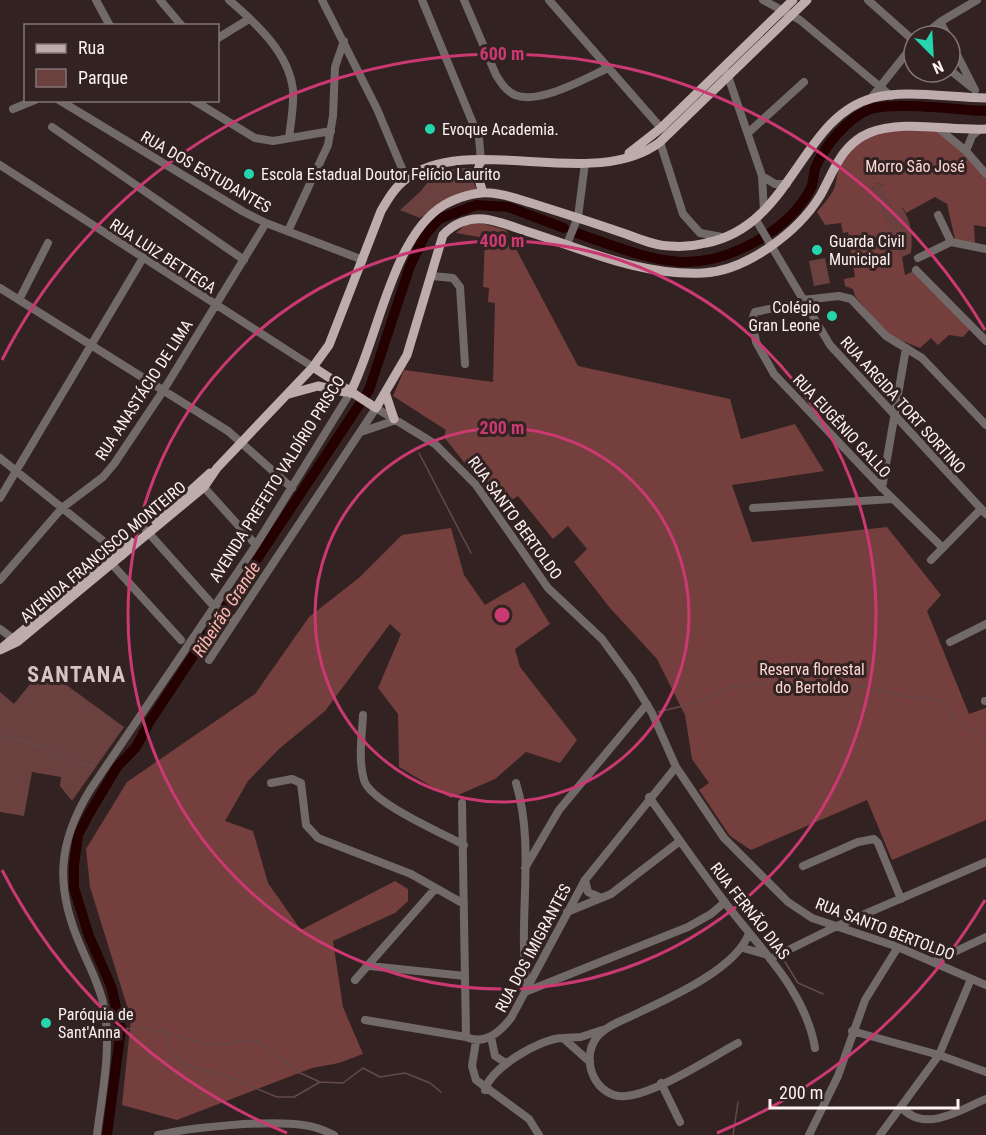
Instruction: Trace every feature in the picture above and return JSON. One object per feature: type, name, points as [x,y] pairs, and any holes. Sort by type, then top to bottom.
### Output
[{"type":"main road","name":"AVENIDA FRANCISCO MONTEIRO","points":[[619,159],[661,128],[793,0]]},
{"type":"main road","name":"AVENIDA FRANCISCO MONTEIRO","points":[[0,650],[120,555],[202,485],[312,367],[336,332],[381,211],[391,194],[406,178],[443,162],[585,164],[645,152],[660,142],[807,0]]},
{"type":"main road","name":"AVENIDA PREFEITO VALDÍRIO PRISCO","points":[[354,395],[414,234],[431,214],[445,204],[483,193],[504,195],[668,246],[707,243],[758,223],[832,124],[848,111],[871,98],[885,91],[986,98]]},
{"type":"main road","points":[[312,367],[372,406],[386,395],[407,355],[443,235],[455,225],[467,220],[483,219],[636,267],[687,274],[723,270],[770,242],[806,215],[819,197],[842,154],[859,138],[883,129],[983,129]]},
{"type":"main road","points":[[481,161],[477,173],[483,193]]},
{"type":"main road","points":[[284,396],[318,386],[354,395]]},
{"type":"main road","points":[[386,395],[395,420]]},
{"type":"street","points":[[96,0],[109,24]]},
{"type":"street","points":[[160,0],[180,24]]},
{"type":"street","points":[[229,0],[273,45],[292,83],[289,137]]},
{"type":"street","points":[[322,0],[344,41],[406,178]]},
{"type":"street","points":[[422,0],[479,138],[481,161]]},
{"type":"street","points":[[464,0],[496,75],[502,85],[516,95],[533,97],[555,91],[608,68]]},
{"type":"street","points":[[549,0],[661,128]]},
{"type":"street","points":[[763,0],[792,15],[885,91]]},
{"type":"street","points":[[868,0],[902,32]]},
{"type":"street","points":[[938,24],[977,0]]},
{"type":"street","points":[[219,37],[249,19]]},
{"type":"street","points":[[288,231],[323,158],[331,131],[335,67],[344,41]]},
{"type":"street","points":[[871,98],[885,91],[891,72],[902,58]]},
{"type":"street","points":[[962,65],[975,90],[962,80]]},
{"type":"street","points":[[724,66],[762,176],[764,213]]},
{"type":"street","points":[[748,133],[804,82]]},
{"type":"street","points":[[14,109],[30,102]]},
{"type":"street","name":"RUA DOS ESTUDANTES","points":[[62,102],[266,223],[363,260]]},
{"type":"street","points":[[197,102],[261,140],[331,131]]},
{"type":"street","points":[[52,127],[244,260]]},
{"type":"street","points":[[938,128],[966,151],[986,174]]},
{"type":"street","points":[[966,151],[972,136],[983,129]]},
{"type":"street","points":[[660,142],[680,208],[688,220],[700,233],[726,237]]},
{"type":"street","points":[[567,244],[578,217],[585,164]]},
{"type":"street","name":"RUA LUIZ BETTEGA","points":[[0,165],[312,367]]},
{"type":"street","points":[[762,176],[775,184],[787,184]]},
{"type":"street","points":[[938,215],[951,242]]},
{"type":"street","name":"RUA ANASTÁCIO DE LIMA","points":[[0,580],[62,508],[108,471],[163,391],[266,223]]},
{"type":"street","name":"RUA ARGIDA TORT SORTINO","points":[[758,223],[830,345],[983,512]]},
{"type":"street","points":[[918,258],[951,242],[986,249]]},
{"type":"street","points":[[19,300],[48,243]]},
{"type":"street","points":[[0,498],[143,258]]},
{"type":"street","points":[[916,270],[986,341]]},
{"type":"street","points":[[432,276],[453,278],[460,287],[465,364]]},
{"type":"street","points":[[0,288],[242,441],[292,488]]},
{"type":"street","points":[[788,305],[802,300],[846,296],[886,336],[922,357],[986,425]]},
{"type":"street","points":[[788,305],[802,300]]},
{"type":"street","name":"RUA EUGÊNIO GALLO","points":[[788,305],[760,309],[752,316],[756,342],[774,374],[892,499],[943,548]]},
{"type":"street","points":[[882,488],[896,418],[906,348]]},
{"type":"street","name":"AVENIDA PREFEITO VALDÍRIO PRISCO","points":[[97,1135],[107,1029],[103,1004],[67,910],[63,867],[66,842],[90,790],[217,609],[292,488],[354,395]]},
{"type":"street","points":[[209,660],[232,618],[360,433],[372,406]]},
{"type":"street","name":"RUA SANTO BERTOLDO","points":[[372,406],[435,444],[463,469],[548,588],[602,639],[647,704],[676,767],[724,838],[788,902],[803,913],[898,947],[986,985]]},
{"type":"street","points":[[360,433],[395,420]]},
{"type":"street","points":[[0,458],[120,555]]},
{"type":"street","points":[[202,485],[256,546]]},
{"type":"street","points":[[753,508],[892,499]]},
{"type":"street","points":[[931,560],[983,512]]},
{"type":"street","points":[[148,532],[217,609],[232,618]]},
{"type":"street","points":[[110,562],[181,640]]},
{"type":"street","points":[[950,642],[986,624]]},
{"type":"street","points":[[0,629],[14,640]]},
{"type":"street","points":[[525,869],[559,810],[647,704]]},
{"type":"street","points":[[363,715],[361,760],[366,786],[380,798],[464,845]]},
{"type":"street","name":"RUA DOS IMIGRANTES","points":[[476,1041],[491,1036],[511,1018],[585,880],[649,797],[676,767]]},
{"type":"street","points":[[272,783],[292,779],[301,783],[306,825],[318,838],[411,874],[435,890],[464,904]]},
{"type":"street","points":[[516,783],[523,808],[526,990],[688,927],[711,914],[725,902]]},
{"type":"street","name":"RUA FERNÃO DIAS","points":[[649,797],[799,1000],[815,1048]]},
{"type":"street","points":[[462,803],[466,1037]]},
{"type":"street","points":[[803,866],[858,842],[874,839],[878,843],[902,899]]},
{"type":"street","points":[[567,912],[603,898],[634,878],[680,841]]},
{"type":"street","points":[[742,948],[767,956],[986,862]]},
{"type":"street","points":[[585,880],[588,892],[603,898]]},
{"type":"street","points":[[355,980],[370,966],[435,890]]},
{"type":"street","points":[[485,1090],[490,1076],[506,1063],[547,1041],[581,1037],[606,1029],[675,996],[742,948],[749,933]]},
{"type":"street","points":[[933,962],[986,937]]},
{"type":"street","points":[[809,1135],[838,1076],[852,1031],[865,1000],[898,947]]},
{"type":"street","points":[[370,966],[465,976]]},
{"type":"street","points":[[880,1135],[939,1055],[970,979]]},
{"type":"street","points":[[365,1020],[466,1037],[476,1041],[473,1074],[485,1090],[529,1119],[539,1135]]},
{"type":"street","points":[[606,1029],[593,1043],[590,1062],[596,1082],[610,1094],[626,1096],[661,1083],[738,1043]]},
{"type":"street","points":[[852,1031],[939,1055],[986,1072]]},
{"type":"street","points":[[491,1036],[495,1056],[506,1063]]},
{"type":"street","points":[[563,1038],[590,1062]]},
{"type":"street","points":[[661,1083],[680,1122]]},
{"type":"street","points":[[901,1107],[916,1119],[934,1119],[986,1098]]},
{"type":"street","points":[[158,1135],[196,1129],[286,1124],[310,1126],[334,1135]]},
{"type":"green space","name":"Morro São José","points":[[933,129],[944,134],[986,175],[986,227],[974,225],[975,244],[955,239],[947,204],[935,197],[906,213],[903,208],[894,211],[882,184],[877,183],[872,187],[902,257],[905,275],[914,271],[971,328],[963,337],[949,335],[938,345],[931,338],[920,348],[887,335],[855,296],[853,289],[845,286],[844,279],[855,277],[848,232],[843,233],[841,223],[825,225],[817,212],[834,189],[840,166],[857,143],[879,133]]},
{"type":"green space","points":[[457,168],[472,168],[473,182],[477,189],[434,208],[420,218],[400,210],[421,191],[434,174]]},
{"type":"green space","points":[[880,183],[901,206],[909,222],[911,253],[902,257],[872,189],[874,184]]},
{"type":"green space","name":"Reserva florestal do Bertoldo","points":[[478,222],[506,230],[578,366],[730,399],[741,439],[795,424],[824,471],[732,485],[752,542],[887,527],[941,595],[927,611],[969,714],[986,708],[986,820],[892,860],[867,800],[751,850],[730,836],[699,790],[709,783],[692,759],[685,715],[657,659],[610,608],[574,562],[587,549],[568,526],[553,539],[518,496],[500,507],[444,437],[446,430],[393,396],[404,370],[493,382],[495,303],[488,302],[489,288],[483,287],[485,238],[456,233],[465,225]]},
{"type":"green space","points":[[825,258],[830,283],[814,286],[809,261]]},
{"type":"green space","points":[[451,528],[464,575],[485,605],[524,582],[550,624],[515,649],[520,667],[577,740],[560,763],[526,752],[495,779],[451,798],[399,767],[398,714],[378,688],[401,634],[390,624],[325,711],[279,749],[248,781],[225,821],[253,831],[268,883],[301,930],[395,881],[408,889],[408,901],[395,913],[333,941],[343,1007],[363,1054],[339,1063],[312,1068],[177,1120],[122,1105],[131,1019],[90,887],[86,849],[127,782],[255,694],[309,617],[360,577],[402,535]]},
{"type":"green space","points":[[43,668],[124,727],[72,801],[60,786],[61,777],[32,772],[24,816],[0,812],[0,692],[14,704]]},
{"type":"waterway","name":"Ribeirão Grande","points":[[576,233],[628,251],[668,261],[700,261],[719,257],[756,241],[773,231],[788,218],[811,188],[816,166],[825,150],[845,126],[860,114],[878,107],[892,106],[986,111]]},
{"type":"waterway","name":"Ribeirão Grande","points":[[107,1135],[121,1029],[111,986],[89,936],[74,888],[78,835],[117,767],[136,747],[150,721],[369,390],[410,266],[425,235],[439,219],[476,205],[508,207],[564,228]]},
{"type":"waterway","points":[[419,453],[471,553]]},
{"type":"waterway","points":[[658,712],[703,701],[730,687],[765,684],[778,672],[792,667],[799,688],[817,694],[850,684],[903,696],[940,700],[958,722],[983,734],[986,740]]},
{"type":"waterway","points":[[0,735],[44,747],[78,764],[94,766]]},
{"type":"waterway","points":[[782,957],[798,983],[823,994]]},
{"type":"waterway","points":[[121,1029],[141,1028],[163,1031],[174,1053],[185,1065],[224,1075],[277,1097],[294,1097],[320,1082],[343,1083],[363,1068],[380,1077],[405,1073],[430,1083],[441,1092]]},
{"type":"waterway","points":[[163,1031],[206,1045],[230,1044],[241,1040],[258,1041],[298,1072],[320,1082]]},
{"type":"waterway","points":[[733,1135],[738,1102]]},
{"type":"place","name":"Evoque Academia.","points":[[430,129]]},
{"type":"place","name":"Escola Estadual Doutor Felício Laurito","points":[[249,174]]},
{"type":"place","name":"Guarda Civil Municipal","points":[[817,250]]},
{"type":"place","name":"Colégio Gran Leone","points":[[832,316]]},
{"type":"place","name":"Paróquia de Sant'Anna","points":[[46,1023]]},
{"type":"district","name":"SANTANA","points":[[77,674]]}]
